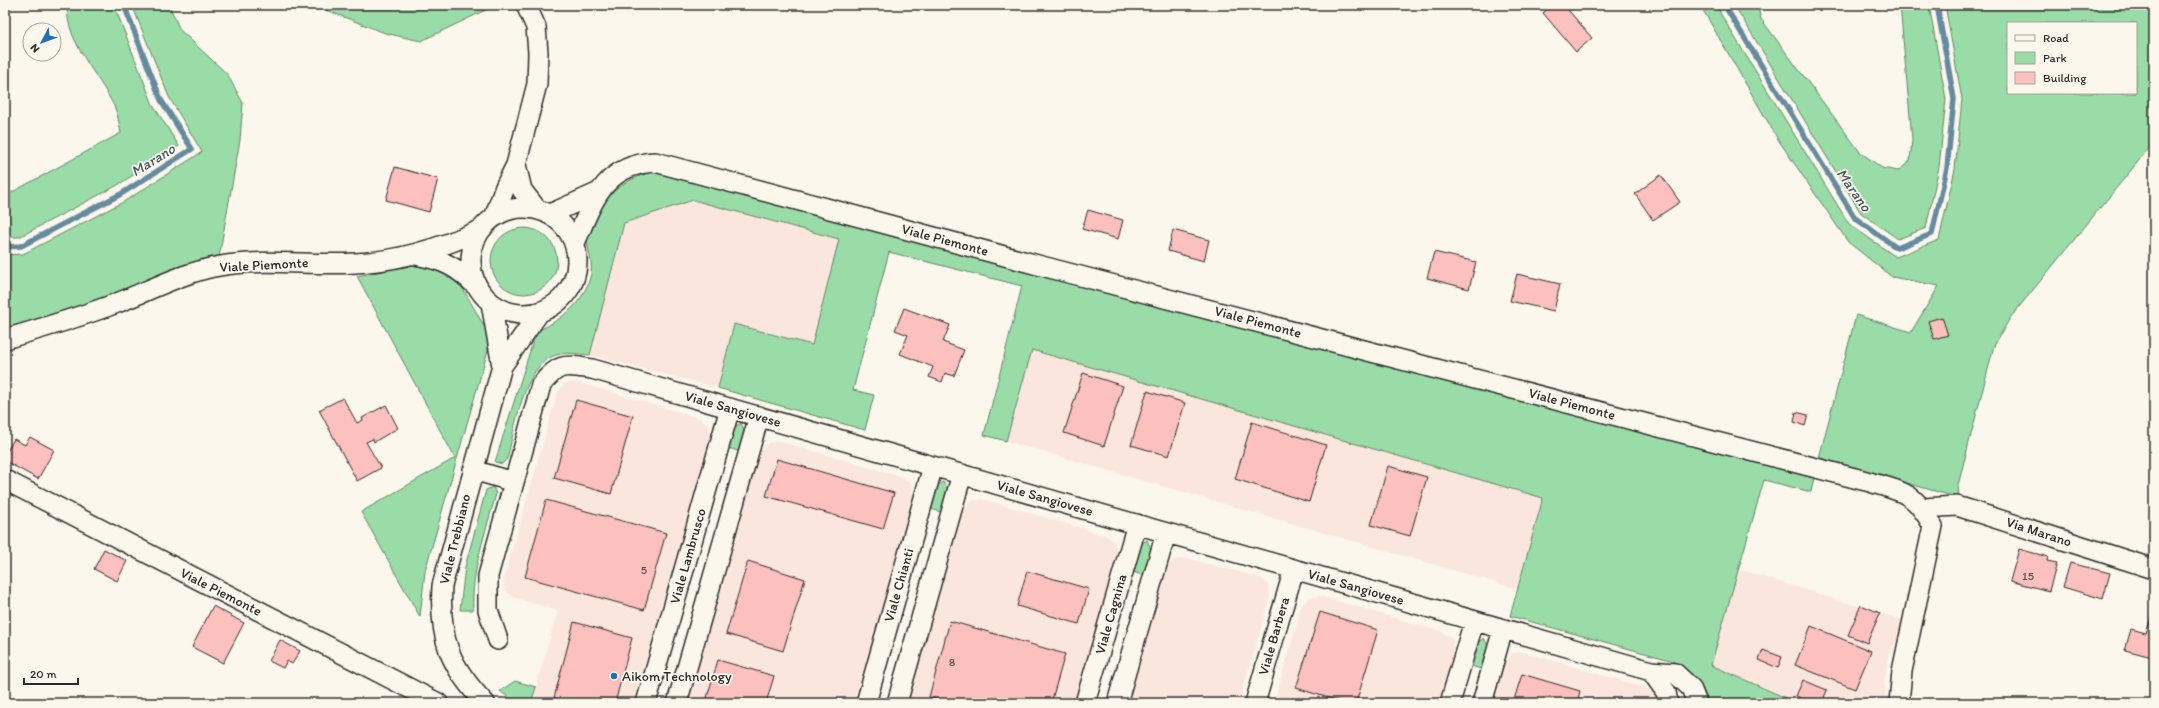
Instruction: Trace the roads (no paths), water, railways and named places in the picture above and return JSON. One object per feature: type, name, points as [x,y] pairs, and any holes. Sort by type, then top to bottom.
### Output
[{"type":"street","points":[[516,165],[522,190],[543,211],[560,221],[569,231],[575,243],[578,260],[575,278],[568,293],[555,305],[539,313],[522,315],[506,311],[491,303],[477,287],[472,273],[470,258],[473,243],[480,230],[495,215],[505,187],[516,165],[537,84],[538,52],[536,27],[526,5]]},
{"type":"street","name":"Viale Piemonte","points":[[543,211],[597,193],[628,166],[640,163],[655,162],[1038,265],[1866,481],[1909,494],[1923,508],[1933,526],[1902,671],[1899,703]]},
{"type":"street","name":"Viale Piemonte","points":[[575,243],[597,193]]},
{"type":"street","points":[[495,215],[515,208],[543,211]]},
{"type":"street","name":"Viale Piemonte","points":[[5,339],[75,318],[183,276],[220,266],[284,262],[355,263],[415,255],[459,240],[480,230]]},
{"type":"street","name":"Viale Piemonte","points":[[415,255],[446,262],[461,271],[477,287]]},
{"type":"street","name":"Viale Trebbiano","points":[[491,303],[502,366]]},
{"type":"street","name":"Viale Trebbiano","points":[[485,703],[470,687],[453,662],[444,636],[440,612],[442,586],[502,366],[539,313]]},
{"type":"street","name":"Viale Sangiovese","points":[[498,640],[488,610],[488,576],[541,385],[556,369],[566,365],[592,369],[759,416],[1651,671],[1675,673],[1691,688],[1697,703]]},
{"type":"street","name":"Viale Lambrusco","points":[[646,703],[730,408]]},
{"type":"street","points":[[677,703],[759,416]]},
{"type":"street","name":"Viale Chianti","points":[[866,703],[933,466]]},
{"type":"street","points":[[473,470],[514,482]]},
{"type":"street","points":[[897,703],[962,474]]},
{"type":"street","name":"Viale Piemonte","points":[[5,480],[438,703]]},
{"type":"street","name":"Via Marano","points":[[1923,508],[1957,506],[2154,569]]},
{"type":"street","name":"Viale Cagnina","points":[[1085,703],[1137,524]]},
{"type":"street","points":[[1117,703],[1166,533]]},
{"type":"street","name":"Viale Barbera","points":[[1255,703],[1294,569]]},
{"type":"street","points":[[1450,703],[1474,621]]},
{"type":"street","points":[[1482,703],[1503,629]]},
{"type":"street","points":[[1651,671],[1666,692],[1668,703]]},
{"type":"waterway","name":"Marano","points":[[5,247],[21,246],[121,194],[192,149],[161,100],[124,5]]},
{"type":"waterway","name":"Marano","points":[[1728,5],[1728,11],[1855,218],[1897,248],[1932,234],[1947,168],[1954,99],[1937,5]]},
{"type":"place","name":"Aikom Technology","points":[[614,676]]}]
